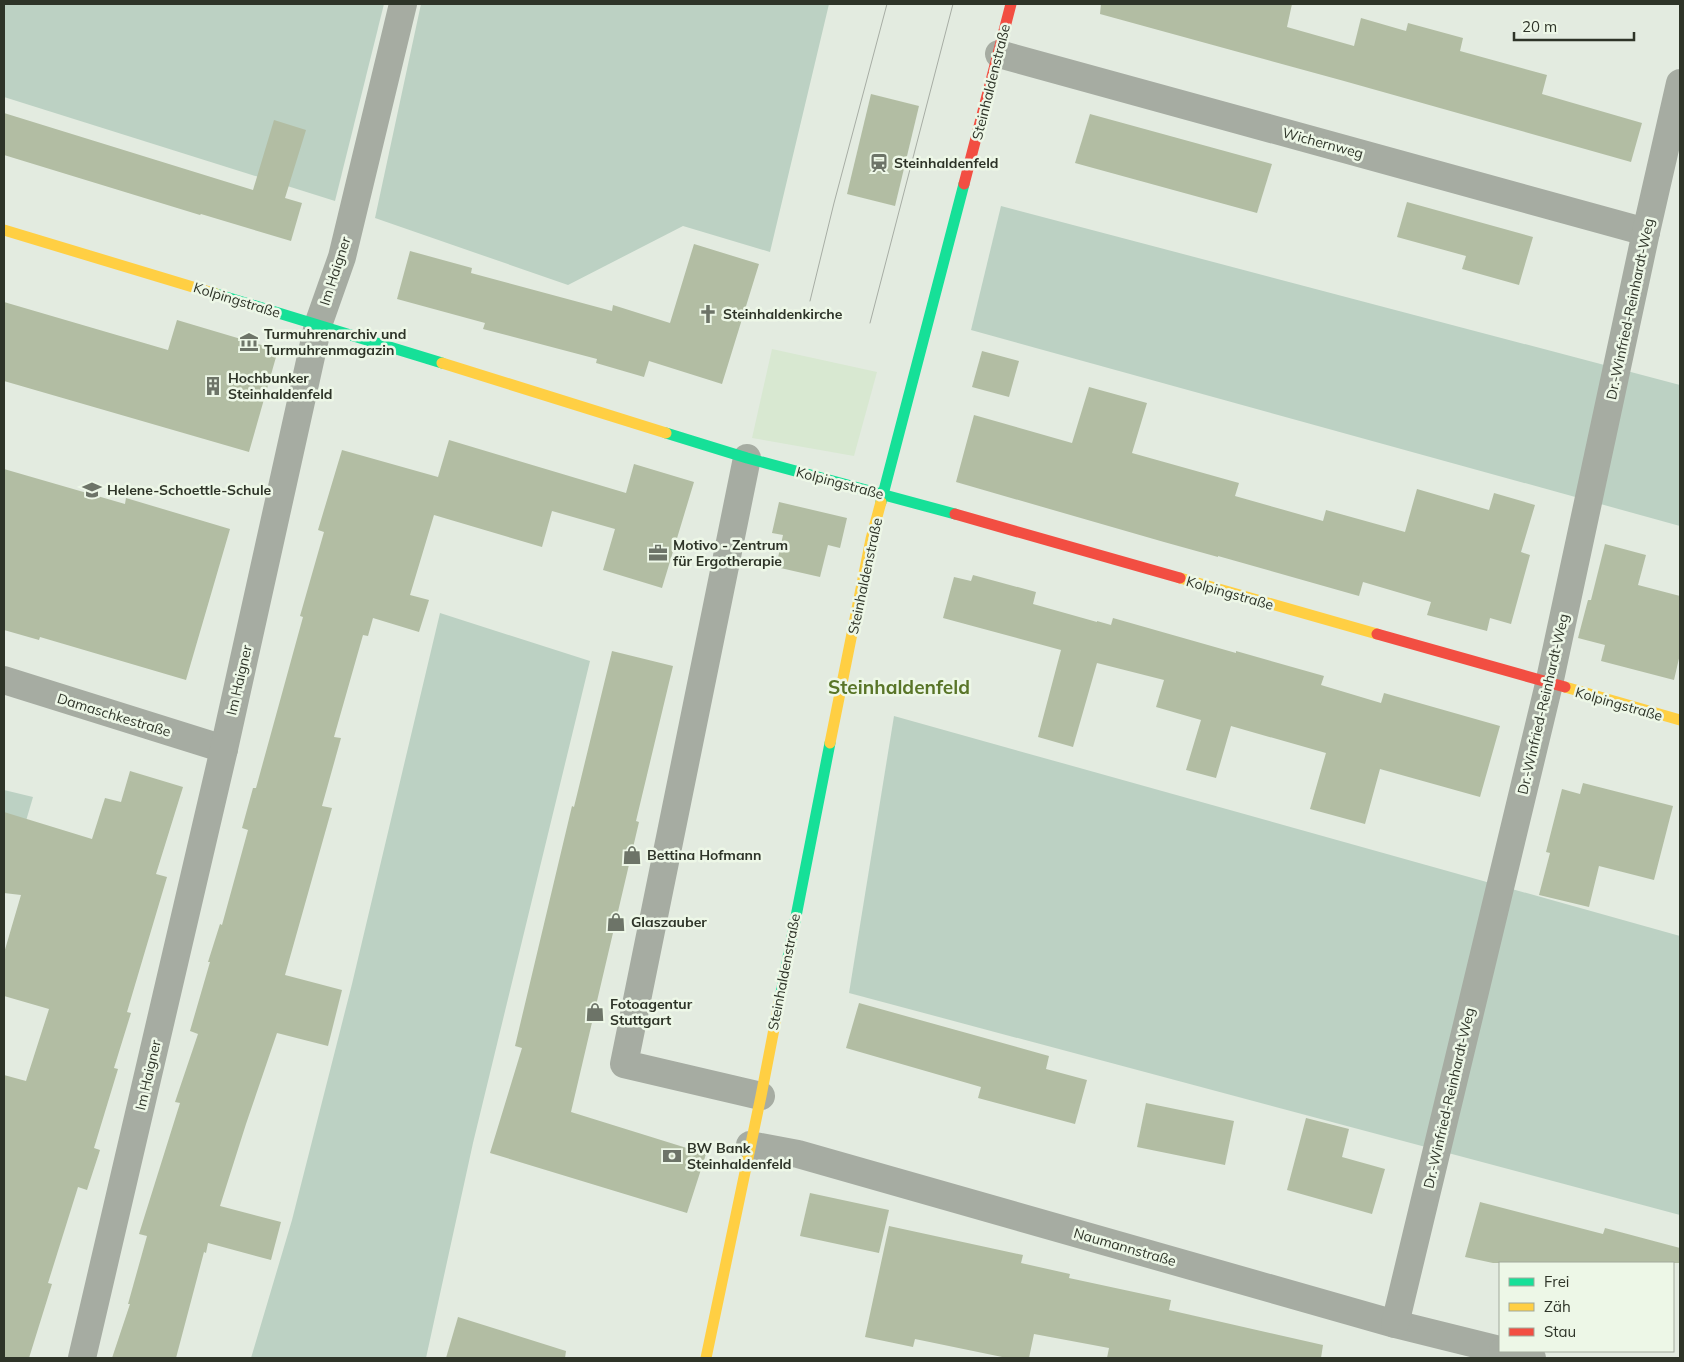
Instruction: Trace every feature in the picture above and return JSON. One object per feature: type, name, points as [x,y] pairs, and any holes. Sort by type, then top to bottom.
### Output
[{"type":"street","name":"Im Haigner","points":[[82,1358],[224,749],[318,325],[342,257],[403,4]]},
{"type":"street","name":"Steinhaldenstraße","points":[[706,1358],[760,1096],[830,738],[872,539],[1011,4]]},
{"type":"street","name":"Wichernweg","points":[[999,54],[1646,232]]},
{"type":"street","name":"Dr.-Winfried-Reinhardt-Weg","points":[[1396,1324],[1549,684],[1680,83]]},
{"type":"street","name":"Kolpingstraße","points":[[4,230],[747,458],[883,494],[1680,720]]},
{"type":"street","points":[[747,458],[624,1064],[760,1096]]},
{"type":"street","name":"Damaschkestraße","points":[[4,680],[224,749]]},
{"type":"street","name":"Naumannstraße","points":[[750,1145],[798,1154],[1396,1324],[1499,1350]]},
{"type":"street","name":"Naumannstraße","points":[[1509,1352],[1532,1358]]},
{"type":"shaded area","points":[[4,4],[384,4],[335,201],[4,97]]},
{"type":"shaded area","points":[[421,4],[829,4],[770,252],[683,226],[568,285],[375,218]]},
{"type":"shaded area","points":[[1001,206],[1680,385],[1680,526],[971,330]]},
{"type":"shaded area","points":[[772,349],[877,372],[854,456],[752,438]]},
{"type":"shaded area","points":[[440,613],[590,661],[473,1143],[426,1358],[251,1358],[292,1220],[352,984]]},
{"type":"shaded area","points":[[894,716],[1680,936],[1680,1215],[849,993]]},
{"type":"shaded area","points":[[4,790],[33,797],[4,896]]},
{"type":"building","points":[[1101,4],[1292,4],[1287,27],[1354,46],[1361,18],[1406,31],[1408,23],[1463,38],[1460,51],[1547,75],[1542,94],[1642,123],[1631,162],[1100,14]]},
{"type":"building","points":[[871,94],[919,106],[895,206],[847,194]]},
{"type":"building","points":[[4,113],[253,190],[274,120],[306,130],[285,198],[302,203],[291,241],[4,155]]},
{"type":"building","points":[[1090,114],[1272,164],[1257,213],[1075,163]]},
{"type":"building","points":[[1407,202],[1533,237],[1519,285],[1462,269],[1466,256],[1397,237]]},
{"type":"building","points":[[694,244],[759,264],[722,384],[649,361],[644,377],[596,363],[597,359],[483,329],[485,323],[397,299],[410,251],[472,268],[471,273],[612,311],[613,305],[670,323]]},
{"type":"building","points":[[4,302],[168,350],[177,320],[278,350],[249,452],[4,381]]},
{"type":"building","points":[[982,351],[1019,361],[1009,397],[972,387]]},
{"type":"building","points":[[1089,387],[1147,403],[1132,453],[1239,483],[1235,496],[1323,521],[1326,510],[1405,532],[1417,489],[1489,510],[1494,493],[1535,505],[1521,552],[1530,555],[1511,624],[1490,618],[1487,631],[1427,615],[1431,602],[1363,582],[1359,596],[956,482],[974,415],[1072,443]]},
{"type":"building","points":[[449,440],[626,493],[634,464],[694,482],[662,588],[603,570],[615,529],[552,511],[542,547],[434,515],[410,595],[429,600],[419,632],[373,618],[368,636],[363,635],[334,737],[341,738],[322,806],[332,808],[285,975],[342,990],[328,1046],[277,1033],[220,1206],[281,1222],[271,1260],[208,1243],[176,1358],[112,1358],[130,1304],[128,1304],[147,1236],[139,1234],[180,1103],[175,1102],[198,1034],[190,1031],[210,962],[208,962],[220,924],[222,925],[248,830],[242,828],[253,788],[256,788],[303,617],[300,616],[324,532],[318,530],[342,450],[438,477]]},
{"type":"building","points":[[4,469],[125,504],[126,498],[230,529],[186,680],[40,637],[39,640],[4,630]]},
{"type":"building","points":[[779,502],[847,518],[840,548],[828,545],[820,577],[776,567],[783,535],[772,533]]},
{"type":"building","points":[[1605,544],[1646,555],[1638,585],[1680,596],[1680,654],[1674,680],[1601,661],[1605,645],[1578,638],[1588,600],[1591,600]]},
{"type":"building","points":[[973,575],[1036,592],[1033,604],[1111,625],[1113,618],[1324,676],[1321,685],[1381,703],[1384,693],[1500,726],[1480,797],[1380,769],[1365,824],[1310,809],[1326,753],[1231,726],[1216,778],[1186,770],[1201,720],[1156,707],[1164,680],[1097,663],[1073,747],[1038,737],[1061,650],[943,618],[954,577],[971,581]]},
{"type":"building","points":[[612,651],[673,666],[636,821],[639,822],[571,1112],[706,1154],[687,1213],[490,1153],[522,1048],[515,1046],[572,806],[574,807]]},
{"type":"building","points":[[130,771],[183,787],[156,874],[167,877],[127,1012],[131,1013],[114,1068],[118,1069],[94,1148],[100,1150],[87,1190],[78,1187],[48,1283],[52,1284],[29,1358],[4,1358],[4,1075],[26,1081],[49,1009],[4,996],[4,953],[21,895],[4,893],[4,812],[92,839],[105,798],[121,802]]},
{"type":"building","points":[[1583,783],[1673,806],[1654,880],[1599,866],[1589,907],[1539,895],[1550,853],[1546,852],[1562,789],[1580,794]]},
{"type":"building","points":[[859,1003],[1049,1056],[1046,1069],[1087,1080],[1075,1124],[978,1098],[981,1087],[846,1048]]},
{"type":"building","points":[[1146,1103],[1234,1121],[1225,1165],[1137,1147]]},
{"type":"building","points":[[1306,1118],[1349,1129],[1342,1157],[1385,1169],[1372,1214],[1287,1190]]},
{"type":"building","points":[[810,1193],[889,1210],[879,1253],[800,1236]]},
{"type":"building","points":[[1480,1202],[1603,1234],[1605,1228],[1680,1248],[1680,1263],[1493,1263],[1465,1257]]},
{"type":"building","points":[[889,1226],[1023,1255],[1021,1263],[1070,1274],[1069,1278],[1171,1300],[1169,1310],[1323,1345],[1321,1358],[1107,1358],[1109,1348],[1034,1334],[1029,1358],[1007,1358],[915,1339],[913,1347],[865,1337]]},
{"type":"building","points":[[458,1317],[566,1351],[565,1358],[446,1358]]},
{"type":"tram line","points":[[810,301],[887,4]]},
{"type":"tram line","points":[[870,323],[953,4]]},
{"type":"traffic: fast","points":[[881,502],[964,184]]},
{"type":"traffic: fast","points":[[216,294],[442,363]]},
{"type":"traffic: fast","points":[[666,433],[747,458],[955,514]]},
{"type":"traffic: fast","points":[[780,998],[830,743]]},
{"type":"traffic: slow","points":[[4,230],[216,294]]},
{"type":"traffic: slow","points":[[442,363],[666,433]]},
{"type":"traffic: slow","points":[[830,743],[871,539],[881,502]]},
{"type":"traffic: slow","points":[[1180,578],[1377,634]]},
{"type":"traffic: slow","points":[[1565,687],[1680,720]]},
{"type":"traffic: slow","points":[[706,1358],[780,998]]},
{"type":"traffic: jam","points":[[964,184],[1011,4]]},
{"type":"traffic: jam","points":[[955,514],[1180,578]]},
{"type":"traffic: jam","points":[[1377,634],[1565,687]]},
{"type":"place","name":"Steinhaldenfeld","points":[[879,163]]},
{"type":"place","name":"Steinhaldenkirche","points":[[708,314]]},
{"type":"place","name":"Turmuhrenarchiv und Turmuhrenmagazin","points":[[249,342]]},
{"type":"place","name":"Hochbunker Steinhaldenfeld","points":[[213,386]]},
{"type":"place","name":"Helene-Schoettle-Schule","points":[[92,490]]},
{"type":"place","name":"Motivo - Zentrum für Ergotherapie","points":[[658,553]]},
{"type":"place","name":"Bettina Hofmann","points":[[632,855]]},
{"type":"place","name":"Glaszauber","points":[[616,922]]},
{"type":"place","name":"Fotoagentur Stuttgart","points":[[595,1012]]},
{"type":"place","name":"BW Bank Steinhaldenfeld","points":[[672,1156]]},
{"type":"district","name":"Steinhaldenfeld","points":[[899,687]]}]
